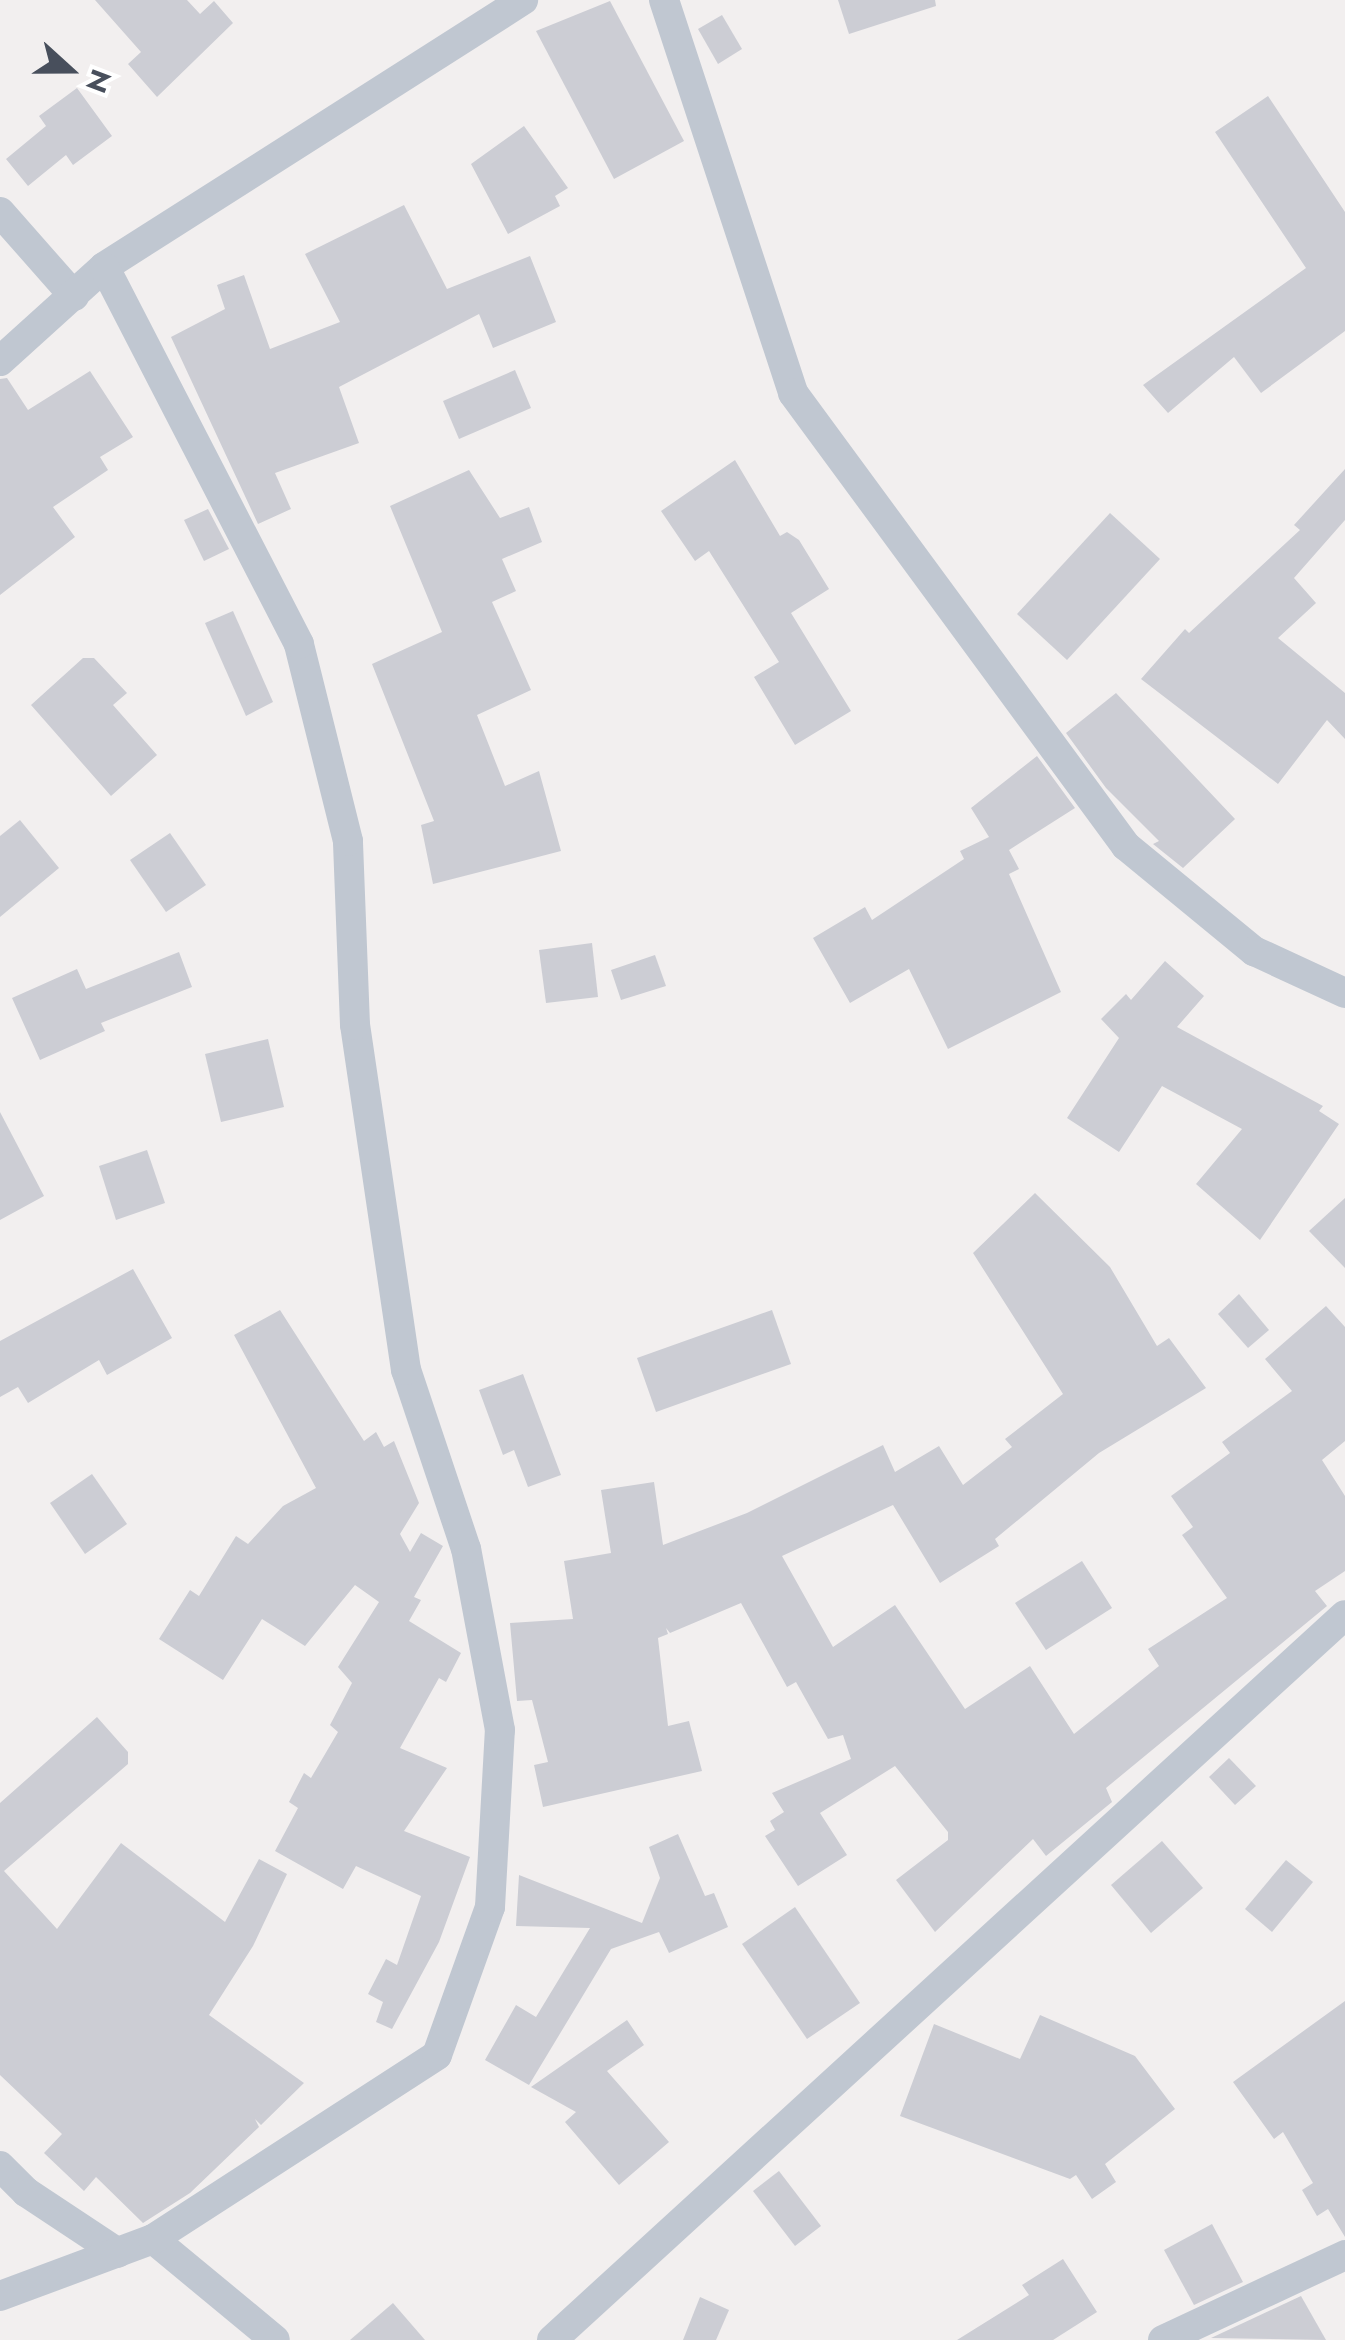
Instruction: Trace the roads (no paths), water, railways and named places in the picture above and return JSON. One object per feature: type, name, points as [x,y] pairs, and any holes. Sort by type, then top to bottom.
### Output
[{"type":"street","points":[[0,361],[104,267],[523,0]]},
{"type":"street","points":[[664,0],[794,394],[1126,846],[1254,951],[1345,994]]},
{"type":"street","points":[[0,212],[74,296]]},
{"type":"street","points":[[0,2296],[153,2239],[437,2055],[490,1907],[500,1730],[466,1549],[406,1370],[355,1025],[348,841],[299,644],[104,267]]},
{"type":"street","points":[[552,2340],[1345,1615]]},
{"type":"street","points":[[0,2166],[26,2192],[118,2253]]},
{"type":"street","points":[[153,2239],[275,2340]]},
{"type":"street","points":[[1162,2340],[1345,2255]]}]
